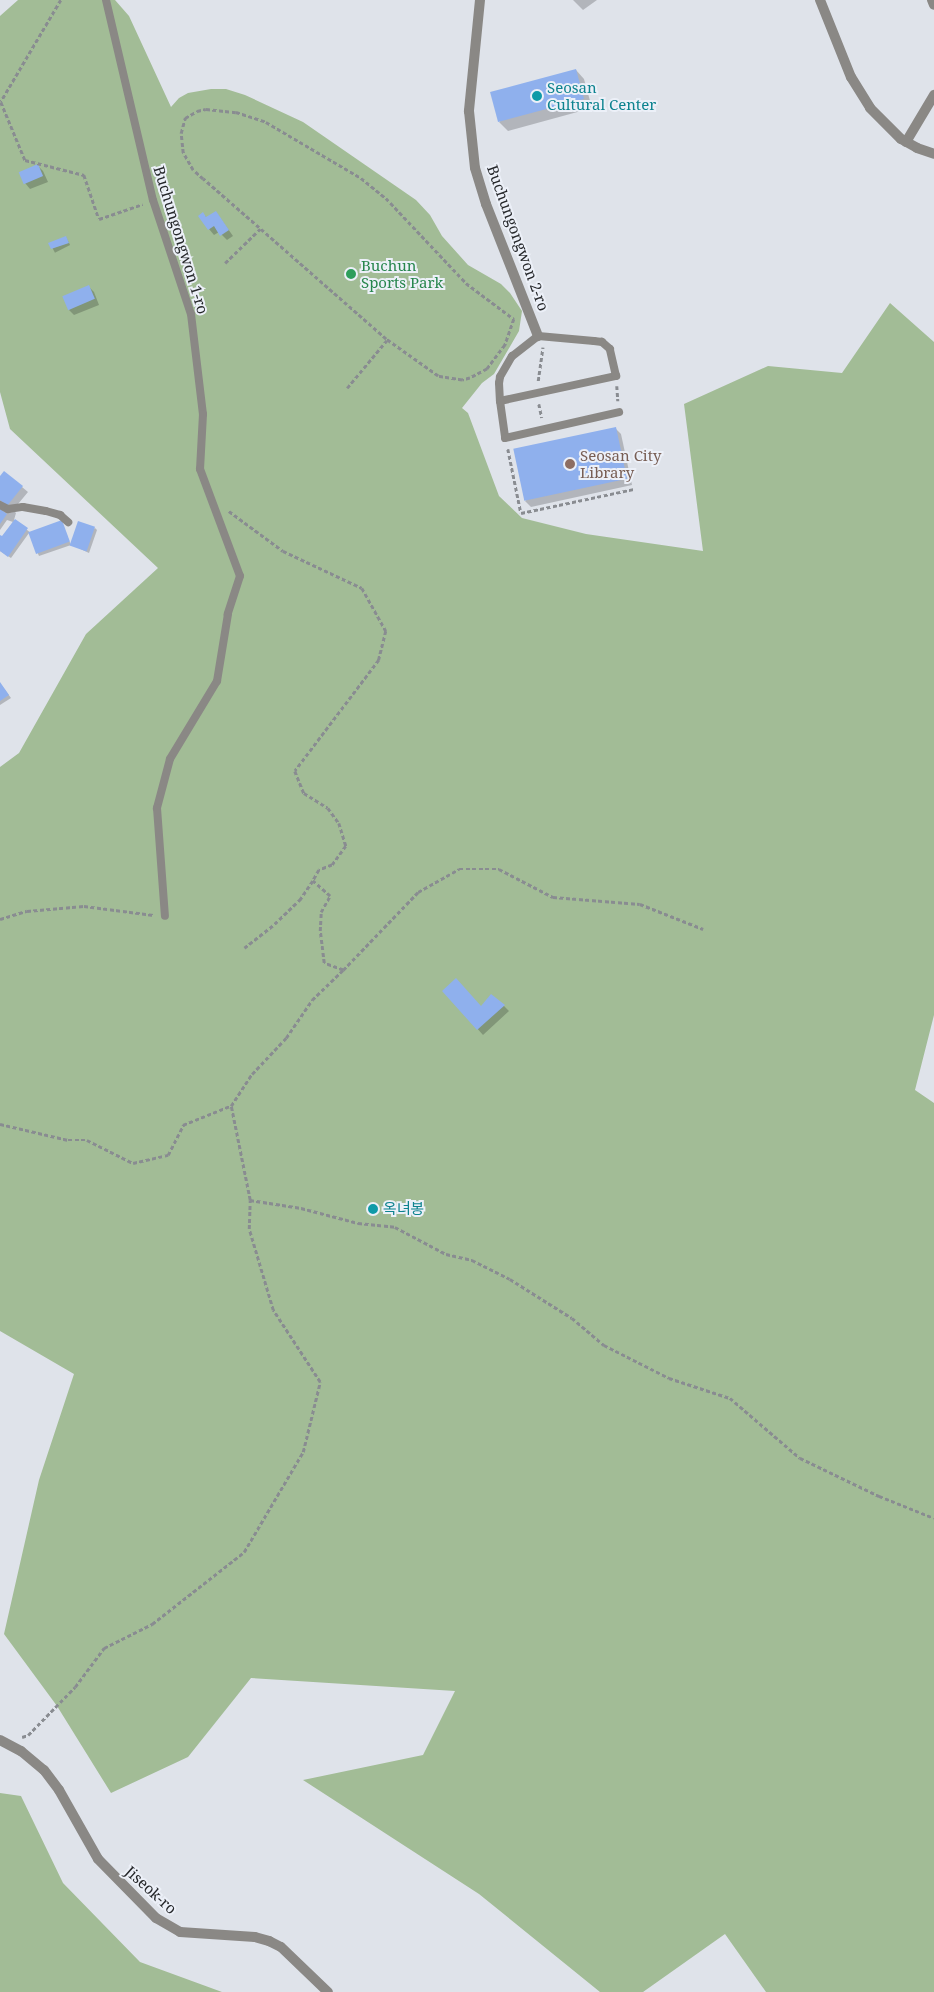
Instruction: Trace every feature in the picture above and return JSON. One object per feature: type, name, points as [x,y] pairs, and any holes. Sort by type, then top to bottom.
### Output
[{"type":"street","name":"Buchungongwon 2-ro","points":[[480,0],[469,111],[473,160],[486,204],[538,336]]},
{"type":"street","points":[[820,0],[859,92],[877,117],[906,142],[934,154]]},
{"type":"street","points":[[932,0],[934,5]]},
{"type":"street","points":[[906,142],[934,95]]},
{"type":"street","name":"Jiseok-ro","points":[[0,1740],[21,1752],[44,1770],[59,1790],[98,1860],[156,1918],[180,1932],[255,1937],[269,1941],[281,1947],[328,1992]]},
{"type":"lane","name":"Buchungongwon 1-ro","points":[[106,0],[153,200],[191,314],[203,414],[200,469],[240,576],[228,614],[218,681],[170,760],[157,808],[165,916]]},
{"type":"lane","points":[[500,401],[616,376],[612,353],[602,342],[538,336],[520,348],[500,377],[500,401],[505,438],[619,412]]},
{"type":"lane","points":[[0,505],[8,509],[23,507],[46,511],[60,515],[68,522]]},
{"type":"path","points":[[61,0],[1,102],[25,160],[84,175],[99,219],[153,200]]},
{"type":"path","points":[[216,109],[248,115],[266,122],[361,178],[386,198],[466,282],[514,319],[505,345],[488,369],[462,380],[438,376],[387,340],[203,180],[187,161],[182,146],[182,130],[185,118],[192,113],[216,109]]},
{"type":"path","points":[[226,263],[260,229]]},
{"type":"path","points":[[538,336],[543,349],[538,393],[545,429]]},
{"type":"path","points":[[347,388],[387,340]]},
{"type":"path","points":[[616,376],[619,412]]},
{"type":"path","points":[[505,438],[521,513],[634,489]]},
{"type":"path","points":[[213,501],[258,530],[283,551],[362,588],[386,630],[379,660],[296,771],[304,794],[328,808],[339,823],[346,846],[332,865],[319,870],[314,881],[301,899],[274,926],[245,948]]},
{"type":"path","points":[[0,1124],[68,1140],[86,1140],[133,1163],[168,1155],[183,1125],[231,1106],[252,1074],[286,1038],[312,1000],[418,892],[459,869],[498,869],[553,897],[640,904],[703,929]]},
{"type":"path","points":[[314,881],[330,896],[322,912],[320,931],[324,963],[343,970]]},
{"type":"path","points":[[0,919],[27,911],[84,906],[165,916]]},
{"type":"path","points":[[21,1738],[28,1735],[75,1687],[104,1648],[152,1624],[244,1552],[303,1452],[320,1382],[273,1310],[249,1229],[250,1200],[231,1106]]},
{"type":"path","points":[[250,1200],[301,1208],[358,1223],[395,1227],[446,1254],[472,1260],[510,1280],[572,1318],[604,1345],[669,1378],[730,1398],[800,1458],[879,1496],[934,1518]]},
{"type":"green space","points":[[18,0],[115,0],[129,16],[171,107],[179,98],[188,93],[211,89],[226,89],[245,95],[303,122],[416,200],[430,215],[442,236],[468,265],[501,284],[510,293],[522,311],[519,331],[494,374],[482,383],[462,408],[468,413],[499,496],[522,518],[586,534],[703,551],[684,404],[768,366],[842,373],[890,303],[934,342],[934,1015],[915,1090],[934,1103],[934,1992],[766,1992],[725,1934],[643,1992],[600,1992],[479,1894],[303,1780],[423,1755],[455,1691],[251,1678],[188,1757],[111,1793],[57,1706],[4,1634],[39,1480],[74,1374],[0,1331],[0,767],[19,753],[86,634],[158,568],[10,429],[0,392],[0,16]]},
{"type":"green space","points":[[0,1793],[21,1796],[63,1883],[140,1962],[222,1992],[0,1992]]},
{"type":"building","name":"Seosan Cultural Center","points":[[576,69],[584,99],[498,122],[490,92]]},
{"type":"building","points":[[38,164],[43,176],[24,184],[19,172]]},
{"type":"building","points":[[216,211],[229,230],[220,236],[214,226],[208,230],[198,216],[203,212],[206,217]]},
{"type":"building","points":[[66,236],[69,243],[51,249],[48,243]]},
{"type":"building","points":[[89,285],[95,299],[68,310],[62,296]]},
{"type":"building","name":"Seosan City Library","points":[[616,427],[627,479],[524,501],[513,449]]},
{"type":"building","points":[[4,471],[23,486],[7,506],[0,500],[0,476]]},
{"type":"building","points":[[0,509],[7,514],[0,524]]},
{"type":"building","points":[[15,519],[28,528],[8,557],[0,551],[0,535],[2,536]]},
{"type":"building","points":[[62,520],[70,542],[36,554],[28,532]]},
{"type":"building","points":[[78,521],[95,527],[87,551],[70,546]]},
{"type":"building","points":[[0,682],[9,695],[0,701]]},
{"type":"building","points":[[456,978],[481,1006],[491,994],[505,1005],[477,1030],[442,991]]},
{"type":"place","name":"Seosan Cultural Center","points":[[537,96]]},
{"type":"place","name":"Buchun Sports Park","points":[[351,274]]},
{"type":"place","name":"Seosan City Library","points":[[570,464]]},
{"type":"place","name":"옥녀봉","points":[[373,1209]]}]
